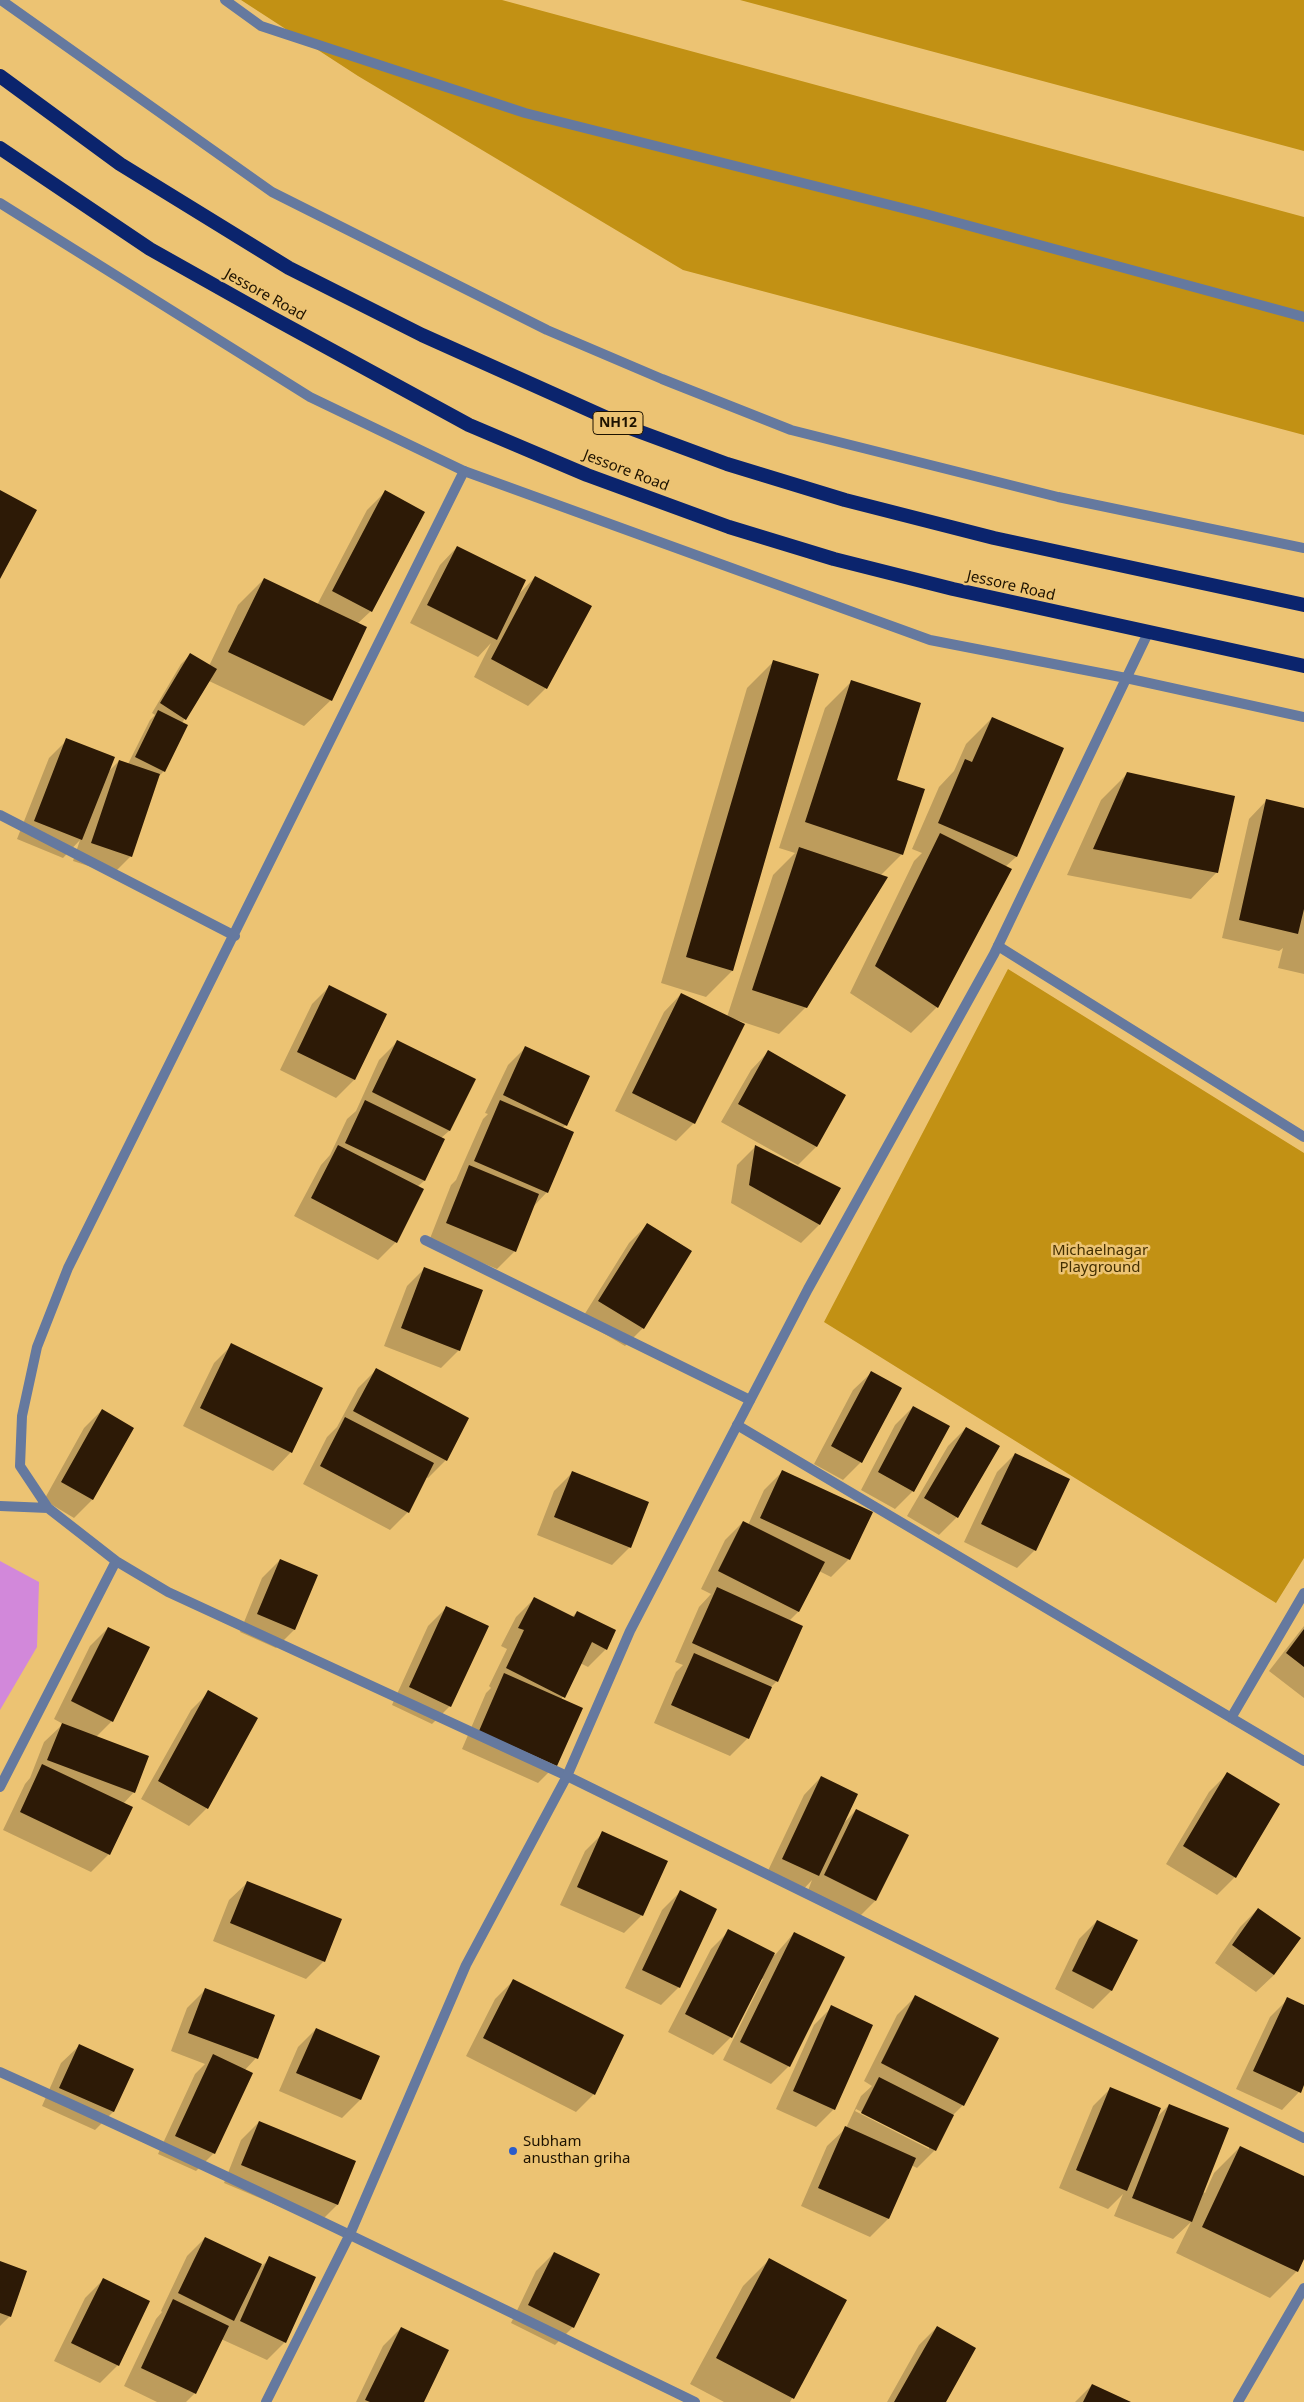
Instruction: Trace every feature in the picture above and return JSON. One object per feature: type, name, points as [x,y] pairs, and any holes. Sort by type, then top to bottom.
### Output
[{"type":"highway","name":"NH12","points":[[0,76],[120,164],[289,268],[422,335],[627,427],[728,464],[845,500],[994,538],[1304,605]]},
{"type":"highway","name":"Jessore Road","points":[[0,148],[150,249],[262,312],[469,425],[570,467],[729,527],[834,559],[953,590],[1304,666]]},
{"type":"street","points":[[1,0],[272,192],[547,330],[662,379],[791,430],[1058,497],[1304,548]]},
{"type":"street","points":[[225,0],[261,26],[524,113],[922,213],[1304,318]]},
{"type":"street","points":[[0,204],[310,397],[464,471],[930,640],[1126,678],[1304,717]]},
{"type":"street","points":[[464,471],[68,1268],[37,1347],[22,1416],[20,1466],[48,1508],[116,1561],[168,1592],[567,1776],[1304,2138]]},
{"type":"street","points":[[266,2402],[350,2234],[466,1965],[567,1776],[630,1631],[808,1289],[998,946],[1148,633]]},
{"type":"street","points":[[0,815],[234,936]]},
{"type":"street","points":[[998,946],[1304,1137]]},
{"type":"street","points":[[425,1240],[750,1400]]},
{"type":"street","points":[[737,1425],[1304,1761]]},
{"type":"street","points":[[0,1506],[48,1508]]},
{"type":"street","points":[[0,1787],[116,1561]]},
{"type":"street","points":[[1231,1718],[1304,1593]]},
{"type":"street","points":[[0,2072],[156,2142],[350,2234],[695,2402]]},
{"type":"street","points":[[1238,2402],[1304,2288]]},
{"type":"green space","points":[[241,0],[502,0],[1304,217],[1304,435],[683,270],[358,76]]},
{"type":"green space","points":[[740,0],[1304,0],[1304,151]]},
{"type":"green space","name":"Michaelnagar Playground","points":[[1008,969],[1304,1153],[1304,1558],[1276,1603],[824,1322]]},
{"type":"shaded area","points":[[0,1561],[39,1582],[37,1647],[0,1710]]},
{"type":"building","points":[[0,490],[37,510],[0,579]]},
{"type":"building","points":[[385,490],[425,512],[372,612],[332,591]]},
{"type":"building","points":[[457,546],[526,580],[497,640],[427,605]]},
{"type":"building","points":[[535,576],[592,606],[547,689],[491,659]]},
{"type":"building","points":[[264,578],[367,627],[332,701],[228,652]]},
{"type":"building","points":[[190,653],[217,669],[186,720],[160,703]]},
{"type":"building","points":[[773,660],[819,674],[733,971],[686,957]]},
{"type":"building","points":[[851,680],[921,703],[897,780],[925,789],[903,855],[805,822]]},
{"type":"building","points":[[158,710],[188,725],[165,772],[135,757]]},
{"type":"building","points":[[992,717],[1064,748],[1017,857],[938,823],[965,759],[972,762]]},
{"type":"building","points":[[66,738],[115,757],[82,840],[34,821]]},
{"type":"building","points":[[119,760],[160,774],[132,857],[91,843]]},
{"type":"building","points":[[1127,772],[1235,796],[1218,873],[1093,849]]},
{"type":"building","points":[[1266,799],[1304,808],[1304,909],[1298,934],[1239,920]]},
{"type":"building","points":[[940,833],[1012,869],[938,1008],[875,966]]},
{"type":"building","points":[[799,847],[888,877],[807,1008],[752,990]]},
{"type":"building","points":[[329,985],[387,1014],[355,1080],[297,1052]]},
{"type":"building","points":[[681,993],[745,1024],[695,1124],[632,1093]]},
{"type":"building","points":[[397,1040],[476,1079],[450,1131],[372,1092]]},
{"type":"building","points":[[525,1046],[590,1076],[567,1126],[503,1095]]},
{"type":"building","points":[[768,1050],[846,1095],[817,1147],[738,1104]]},
{"type":"building","points":[[365,1100],[445,1139],[425,1181],[345,1143]]},
{"type":"building","points":[[500,1100],[574,1132],[548,1193],[474,1161]]},
{"type":"building","points":[[338,1145],[424,1189],[397,1243],[311,1198]]},
{"type":"building","points":[[755,1145],[841,1188],[820,1225],[749,1185]]},
{"type":"building","points":[[469,1165],[539,1194],[516,1252],[446,1223]]},
{"type":"building","points":[[647,1223],[692,1251],[644,1329],[598,1301]]},
{"type":"building","points":[[424,1267],[483,1290],[460,1351],[401,1328]]},
{"type":"building","points":[[231,1343],[323,1388],[292,1453],[200,1408]]},
{"type":"building","points":[[376,1368],[469,1418],[447,1461],[353,1411]]},
{"type":"building","points":[[871,1371],[902,1388],[862,1463],[831,1446]]},
{"type":"building","points":[[913,1406],[950,1426],[914,1492],[878,1472]]},
{"type":"building","points":[[102,1409],[134,1428],[93,1500],[61,1482]]},
{"type":"building","points":[[345,1417],[434,1463],[409,1513],[320,1466]]},
{"type":"building","points":[[966,1427],[1000,1446],[958,1518],[924,1498]]},
{"type":"building","points":[[1015,1453],[1070,1479],[1036,1551],[981,1524]]},
{"type":"building","points":[[782,1470],[873,1512],[850,1560],[760,1518]]},
{"type":"building","points":[[572,1471],[649,1502],[631,1548],[554,1517]]},
{"type":"building","points":[[743,1521],[825,1562],[799,1612],[718,1571]]},
{"type":"building","points":[[280,1559],[318,1575],[295,1630],[257,1614]]},
{"type":"building","points":[[717,1587],[803,1626],[778,1682],[692,1643]]},
{"type":"building","points":[[534,1597],[574,1617],[577,1611],[616,1630],[607,1650],[592,1642],[565,1698],[506,1668],[524,1630],[518,1628]]},
{"type":"building","points":[[446,1606],[489,1626],[451,1707],[409,1687]]},
{"type":"building","points":[[108,1627],[150,1647],[113,1722],[71,1701]]},
{"type":"building","points":[[1304,1629],[1304,1667],[1286,1653]]},
{"type":"building","points":[[694,1653],[772,1687],[749,1739],[671,1705]]},
{"type":"building","points":[[504,1673],[583,1708],[557,1766],[479,1731]]},
{"type":"building","points":[[208,1690],[258,1718],[208,1809],[158,1781]]},
{"type":"building","points":[[62,1723],[149,1756],[135,1793],[47,1760]]},
{"type":"building","points":[[42,1764],[133,1807],[110,1855],[20,1812]]},
{"type":"building","points":[[1227,1772],[1280,1804],[1236,1878],[1183,1846]]},
{"type":"building","points":[[821,1776],[858,1794],[819,1876],[782,1859]]},
{"type":"building","points":[[856,1809],[909,1835],[876,1901],[824,1875]]},
{"type":"building","points":[[602,1831],[668,1861],[643,1916],[577,1887]]},
{"type":"building","points":[[247,1881],[342,1919],[325,1962],[230,1923]]},
{"type":"building","points":[[680,1890],[717,1909],[680,1988],[642,1970]]},
{"type":"building","points":[[1258,1908],[1301,1938],[1274,1975],[1232,1945]]},
{"type":"building","points":[[1097,1920],[1138,1940],[1112,1991],[1072,1971]]},
{"type":"building","points":[[728,1929],[775,1953],[732,2038],[685,2014]]},
{"type":"building","points":[[794,1932],[845,1957],[790,2067],[740,2042]]},
{"type":"building","points":[[513,1979],[624,2035],[595,2095],[483,2038]]},
{"type":"building","points":[[205,1988],[275,2015],[258,2059],[188,2033]]},
{"type":"building","points":[[915,1995],[999,2038],[964,2106],[881,2063]]},
{"type":"building","points":[[1287,1997],[1304,2005],[1304,2085],[1301,2093],[1253,2071]]},
{"type":"building","points":[[831,2005],[873,2025],[835,2110],[793,2091]]},
{"type":"building","points":[[316,2028],[380,2056],[361,2100],[296,2073]]},
{"type":"building","points":[[79,2044],[134,2069],[114,2112],[59,2088]]},
{"type":"building","points":[[213,2054],[253,2073],[215,2154],[175,2136]]},
{"type":"building","points":[[879,2077],[954,2115],[936,2151],[861,2113]]},
{"type":"building","points":[[1110,2087],[1161,2108],[1127,2191],[1076,2170]]},
{"type":"building","points":[[1169,2104],[1229,2128],[1192,2222],[1132,2198]]},
{"type":"building","points":[[259,2121],[356,2161],[338,2205],[241,2165]]},
{"type":"building","points":[[845,2126],[916,2158],[889,2219],[818,2188]]},
{"type":"building","points":[[1240,2146],[1304,2176],[1304,2259],[1298,2272],[1202,2227]]},
{"type":"building","points":[[205,2237],[262,2264],[234,2321],[178,2293]]},
{"type":"building","points":[[554,2252],[600,2274],[574,2328],[528,2305]]},
{"type":"building","points":[[269,2256],[316,2277],[286,2343],[240,2321]]},
{"type":"building","points":[[769,2258],[847,2300],[794,2399],[716,2358]]},
{"type":"building","points":[[0,2261],[27,2271],[11,2317],[0,2313]]},
{"type":"building","points":[[103,2278],[150,2301],[119,2366],[71,2343]]},
{"type":"building","points":[[173,2299],[229,2326],[196,2394],[141,2368]]},
{"type":"building","points":[[937,2326],[976,2348],[946,2402],[894,2402]]},
{"type":"building","points":[[401,2327],[449,2350],[424,2402],[370,2402],[365,2400]]},
{"type":"building","points":[[1092,2384],[1131,2402],[1083,2402]]},
{"type":"place","name":"Subham anusthan griha","points":[[513,2151]]}]
